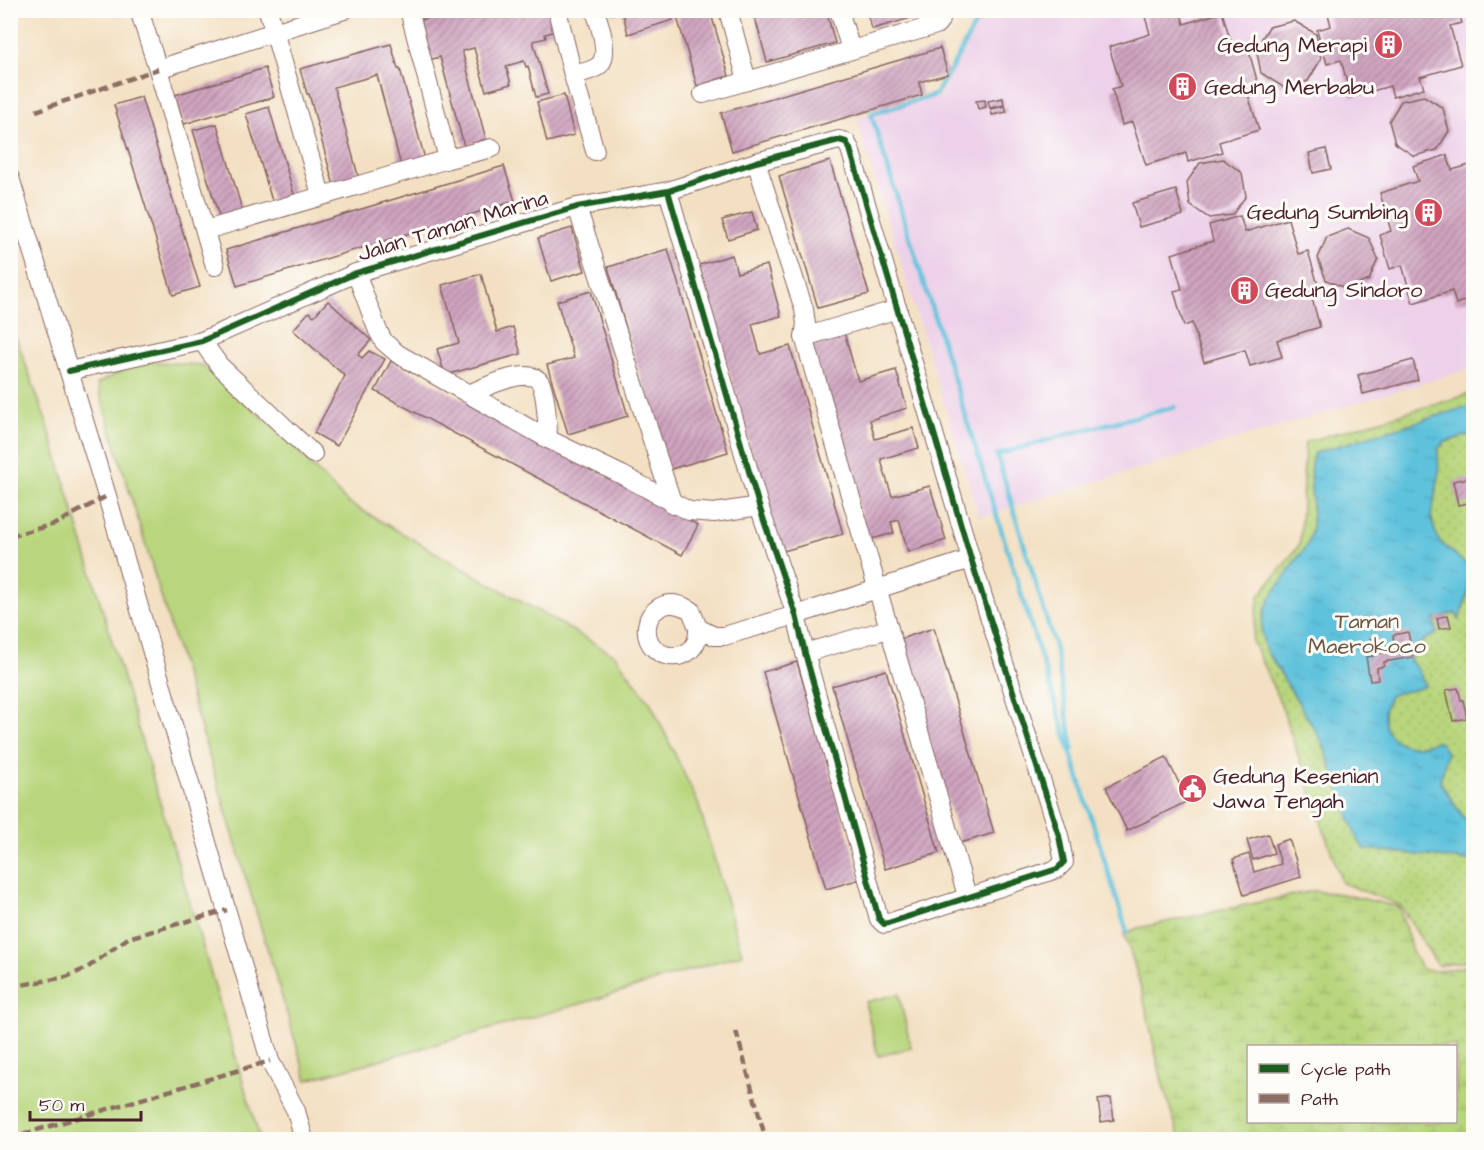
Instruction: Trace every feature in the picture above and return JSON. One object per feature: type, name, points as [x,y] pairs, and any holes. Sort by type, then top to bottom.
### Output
[{"type":"street","points":[[139,10],[215,266]]},
{"type":"street","points":[[268,10],[321,195]]},
{"type":"street","points":[[158,69],[344,10]]},
{"type":"street","points":[[409,10],[448,159]]},
{"type":"street","points":[[573,75],[598,67],[603,62],[605,54],[603,41],[595,10]]},
{"type":"street","points":[[728,10],[747,81]]},
{"type":"street","points":[[839,10],[851,50]]},
{"type":"street","points":[[703,94],[936,25],[941,19],[942,10]]},
{"type":"street","points":[[559,18],[595,151]]},
{"type":"street","name":"Jalan Taman Marina","points":[[69,371],[202,341],[357,273],[577,207],[668,191],[756,162],[839,140],[846,142],[850,149],[898,309]]},
{"type":"street","points":[[206,230],[321,195],[492,148]]},
{"type":"street","points":[[756,162],[804,309],[806,324],[804,337],[967,897]]},
{"type":"street","points":[[10,178],[69,371],[270,1061],[296,1111],[304,1140]]},
{"type":"street","points":[[668,191],[759,506],[796,615],[881,922],[888,923],[1058,869],[1064,862],[1059,836],[971,559],[898,309],[804,337]]},
{"type":"street","points":[[577,207],[673,505]]},
{"type":"street","points":[[357,273],[384,342],[398,354],[548,439],[622,475],[673,505],[700,513],[759,506]]},
{"type":"street","points":[[202,341],[219,365],[313,454]]},
{"type":"street","points":[[469,394],[511,378],[532,376],[539,381],[543,395],[548,439]]},
{"type":"street","points":[[698,628],[714,636],[724,636],[971,559]]},
{"type":"street","points":[[805,653],[888,629]]},
{"type":"shaded area","points":[[985,11],[1473,11],[1473,368],[979,517],[857,120],[884,106],[939,97]]},
{"type":"green space","points":[[11,324],[48,426],[260,1139],[11,1139]]},
{"type":"green space","points":[[141,361],[202,365],[273,426],[347,502],[615,655],[651,704],[698,803],[742,954],[594,1000],[307,1080],[97,384]]},
{"type":"green space","name":"Taman Maerokoco","points":[[1473,393],[1473,960],[1438,966],[1400,905],[1342,883],[1280,702],[1252,641],[1259,596],[1300,544],[1305,442]]},
{"type":"green space","points":[[1313,891],[1342,894],[1399,907],[1413,954],[1423,970],[1439,971],[1473,965],[1473,1139],[1180,1139],[1163,1085],[1141,987],[1124,934],[1138,928]]},
{"type":"green space","points":[[899,994],[911,1048],[878,1056],[865,1002]]},
{"type":"water","name":"Taman Maerokoco","points":[[1473,405],[1473,434],[1445,442],[1438,449],[1439,476],[1431,516],[1440,542],[1466,564],[1471,577],[1468,593],[1459,620],[1456,613],[1434,619],[1437,634],[1424,641],[1412,655],[1410,660],[1419,671],[1425,686],[1390,696],[1384,714],[1388,732],[1400,743],[1417,746],[1435,741],[1441,743],[1447,753],[1440,782],[1464,818],[1473,821],[1473,861],[1365,849],[1357,839],[1322,741],[1266,650],[1262,636],[1264,612],[1275,591],[1309,540],[1313,517],[1310,473],[1314,453]]},
{"type":"building","points":[[457,10],[525,10],[526,13],[539,10],[540,13],[555,10],[560,30],[545,34],[546,38],[533,41],[548,94],[536,97],[528,66],[526,67],[524,61],[506,66],[511,84],[486,91],[474,48],[462,51],[486,139],[464,146],[440,57],[428,60],[417,21]]},
{"type":"building","points":[[612,10],[671,10],[673,20],[628,34],[622,11],[613,14]]},
{"type":"building","points":[[675,10],[710,10],[729,76],[697,86]]},
{"type":"building","points":[[753,10],[826,10],[835,43],[767,62]]},
{"type":"building","points":[[866,10],[924,10],[925,14],[872,29]]},
{"type":"building","name":"Gedung Merbabu","points":[[1152,10],[1180,10],[1184,24],[1222,12],[1234,52],[1248,48],[1258,84],[1246,88],[1259,130],[1219,142],[1222,152],[1188,162],[1186,153],[1146,165],[1132,122],[1122,125],[1112,89],[1121,86],[1109,47],[1150,34],[1144,13]]},
{"type":"building","name":"Gedung Merapi","points":[[1327,10],[1458,10],[1462,23],[1450,26],[1461,65],[1420,77],[1424,88],[1393,97],[1390,86],[1351,97],[1341,60],[1327,64],[1317,30],[1331,26]]},
{"type":"building","points":[[1464,10],[1473,10],[1473,18],[1466,15]]},
{"type":"building","points":[[1294,21],[1316,34],[1321,59],[1308,81],[1283,87],[1261,73],[1256,48],[1269,27]]},
{"type":"building","points":[[391,44],[425,159],[401,166],[377,75],[334,87],[359,179],[334,186],[300,69]]},
{"type":"building","points":[[940,48],[948,74],[919,82],[922,95],[732,151],[721,113]]},
{"type":"building","points":[[265,68],[274,97],[184,124],[175,95]]},
{"type":"building","points":[[564,95],[574,135],[547,142],[537,102]]},
{"type":"building","points":[[1424,96],[1443,108],[1449,131],[1437,150],[1414,156],[1395,143],[1389,121],[1401,101]]},
{"type":"building","points":[[141,97],[200,287],[173,295],[114,105]]},
{"type":"building","points":[[1003,98],[1004,105],[990,108],[988,101]]},
{"type":"building","points":[[985,100],[986,107],[978,109],[976,101]]},
{"type":"building","points":[[1005,106],[1007,112],[992,115],[991,109]]},
{"type":"building","points":[[269,107],[295,198],[273,204],[246,114]]},
{"type":"building","points":[[217,124],[243,213],[220,220],[193,130]]},
{"type":"building","points":[[1326,149],[1331,169],[1313,173],[1309,153]]},
{"type":"building","name":"Gedung Sumbing","points":[[1447,155],[1452,170],[1473,164],[1473,298],[1456,304],[1452,291],[1413,303],[1402,265],[1390,269],[1380,235],[1391,231],[1380,193],[1418,181],[1413,166]]},
{"type":"building","points":[[1223,159],[1242,173],[1246,196],[1232,215],[1209,218],[1190,205],[1187,182],[1200,163]]},
{"type":"building","points":[[830,161],[869,294],[818,308],[779,176]]},
{"type":"building","points":[[504,166],[515,201],[237,286],[226,250]]},
{"type":"building","points":[[1176,190],[1183,215],[1139,227],[1132,203]]},
{"type":"building","points":[[752,212],[757,230],[728,239],[722,220]]},
{"type":"building","name":"Gedung Sindoro","points":[[1240,216],[1245,232],[1288,219],[1298,254],[1308,251],[1318,285],[1309,288],[1320,327],[1277,340],[1282,357],[1250,366],[1245,350],[1204,362],[1192,323],[1184,326],[1174,291],[1182,289],[1172,254],[1213,241],[1209,225]]},
{"type":"building","points":[[572,228],[585,271],[551,281],[538,238]]},
{"type":"building","points":[[1348,229],[1369,238],[1378,259],[1369,280],[1347,289],[1326,280],[1318,258],[1327,237]]},
{"type":"building","points":[[668,249],[728,452],[668,470],[608,267]]},
{"type":"building","points":[[732,255],[737,273],[767,265],[781,316],[752,324],[760,354],[790,346],[843,534],[780,552],[699,265]]},
{"type":"building","points":[[481,274],[497,332],[513,327],[521,354],[445,375],[437,349],[459,343],[442,285]]},
{"type":"building","points":[[591,291],[628,416],[568,434],[547,365],[574,358],[557,301]]},
{"type":"building","points":[[328,301],[371,340],[358,355],[362,358],[369,351],[385,359],[337,446],[314,433],[345,376],[293,330],[309,312],[314,316]]},
{"type":"building","points":[[844,332],[858,381],[896,370],[907,408],[870,420],[875,439],[913,428],[919,448],[881,459],[884,471],[892,496],[930,486],[946,540],[908,552],[899,520],[891,522],[894,533],[868,540],[811,342]]},
{"type":"building","points":[[1413,360],[1418,380],[1363,394],[1358,375]]},
{"type":"building","points":[[391,361],[698,525],[682,555],[375,391]]},
{"type":"building","points":[[1473,477],[1473,502],[1458,505],[1453,481]]},
{"type":"building","points":[[1448,615],[1451,627],[1439,629],[1437,618]]},
{"type":"building","points":[[934,628],[994,833],[960,843],[900,639]]},
{"type":"building","points":[[1408,632],[1413,657],[1384,662],[1384,666],[1377,668],[1378,680],[1370,681],[1366,657],[1373,656],[1370,639],[1377,638],[1380,653],[1395,651],[1393,635]]},
{"type":"building","points":[[797,662],[861,879],[826,889],[763,672]]},
{"type":"building","points":[[886,670],[939,853],[885,869],[832,686]]},
{"type":"building","points":[[1458,688],[1467,718],[1453,721],[1446,690]]},
{"type":"building","points":[[1473,699],[1473,717],[1472,717],[1469,700]]},
{"type":"building","points":[[1473,728],[1473,736],[1469,737],[1468,729]]},
{"type":"building","points":[[1166,757],[1188,801],[1127,831],[1106,787]]},
{"type":"building","points":[[1268,834],[1274,853],[1253,860],[1247,840]]},
{"type":"building","points":[[1289,839],[1301,877],[1244,895],[1233,859],[1249,854],[1254,872],[1281,864],[1275,844]]},
{"type":"building","points":[[1111,1098],[1114,1120],[1101,1122],[1098,1100]]},
{"type":"waterway","points":[[983,10],[935,95],[871,114],[1127,932]]},
{"type":"waterway","points":[[1073,749],[1055,647],[997,455],[1175,407]]},
{"type":"marked path","points":[[36,111],[158,69]]},
{"type":"marked path","points":[[10,536],[55,524],[107,496]]},
{"type":"marked path","points":[[10,987],[66,977],[87,968],[128,938],[227,910]]},
{"type":"marked path","points":[[736,1031],[766,1140]]},
{"type":"marked path","points":[[10,1138],[270,1061]]},
{"type":"cycle path","points":[[69,371],[202,341],[356,273],[577,207],[668,191],[756,162],[839,140],[846,142],[850,149],[971,559],[1059,836],[1064,862],[1057,869],[888,923],[884,924],[879,919],[796,615],[759,506],[668,191]]},
{"type":"place","name":"Gedung Merapi","points":[[1388,45]]},
{"type":"place","name":"Gedung Merbabu","points":[[1183,87]]},
{"type":"place","name":"Gedung Sumbing","points":[[1429,212]]},
{"type":"place","name":"Gedung Sindoro","points":[[1244,290]]},
{"type":"place","name":"Gedung Kesenian Jawa Tengah","points":[[1192,789]]}]
